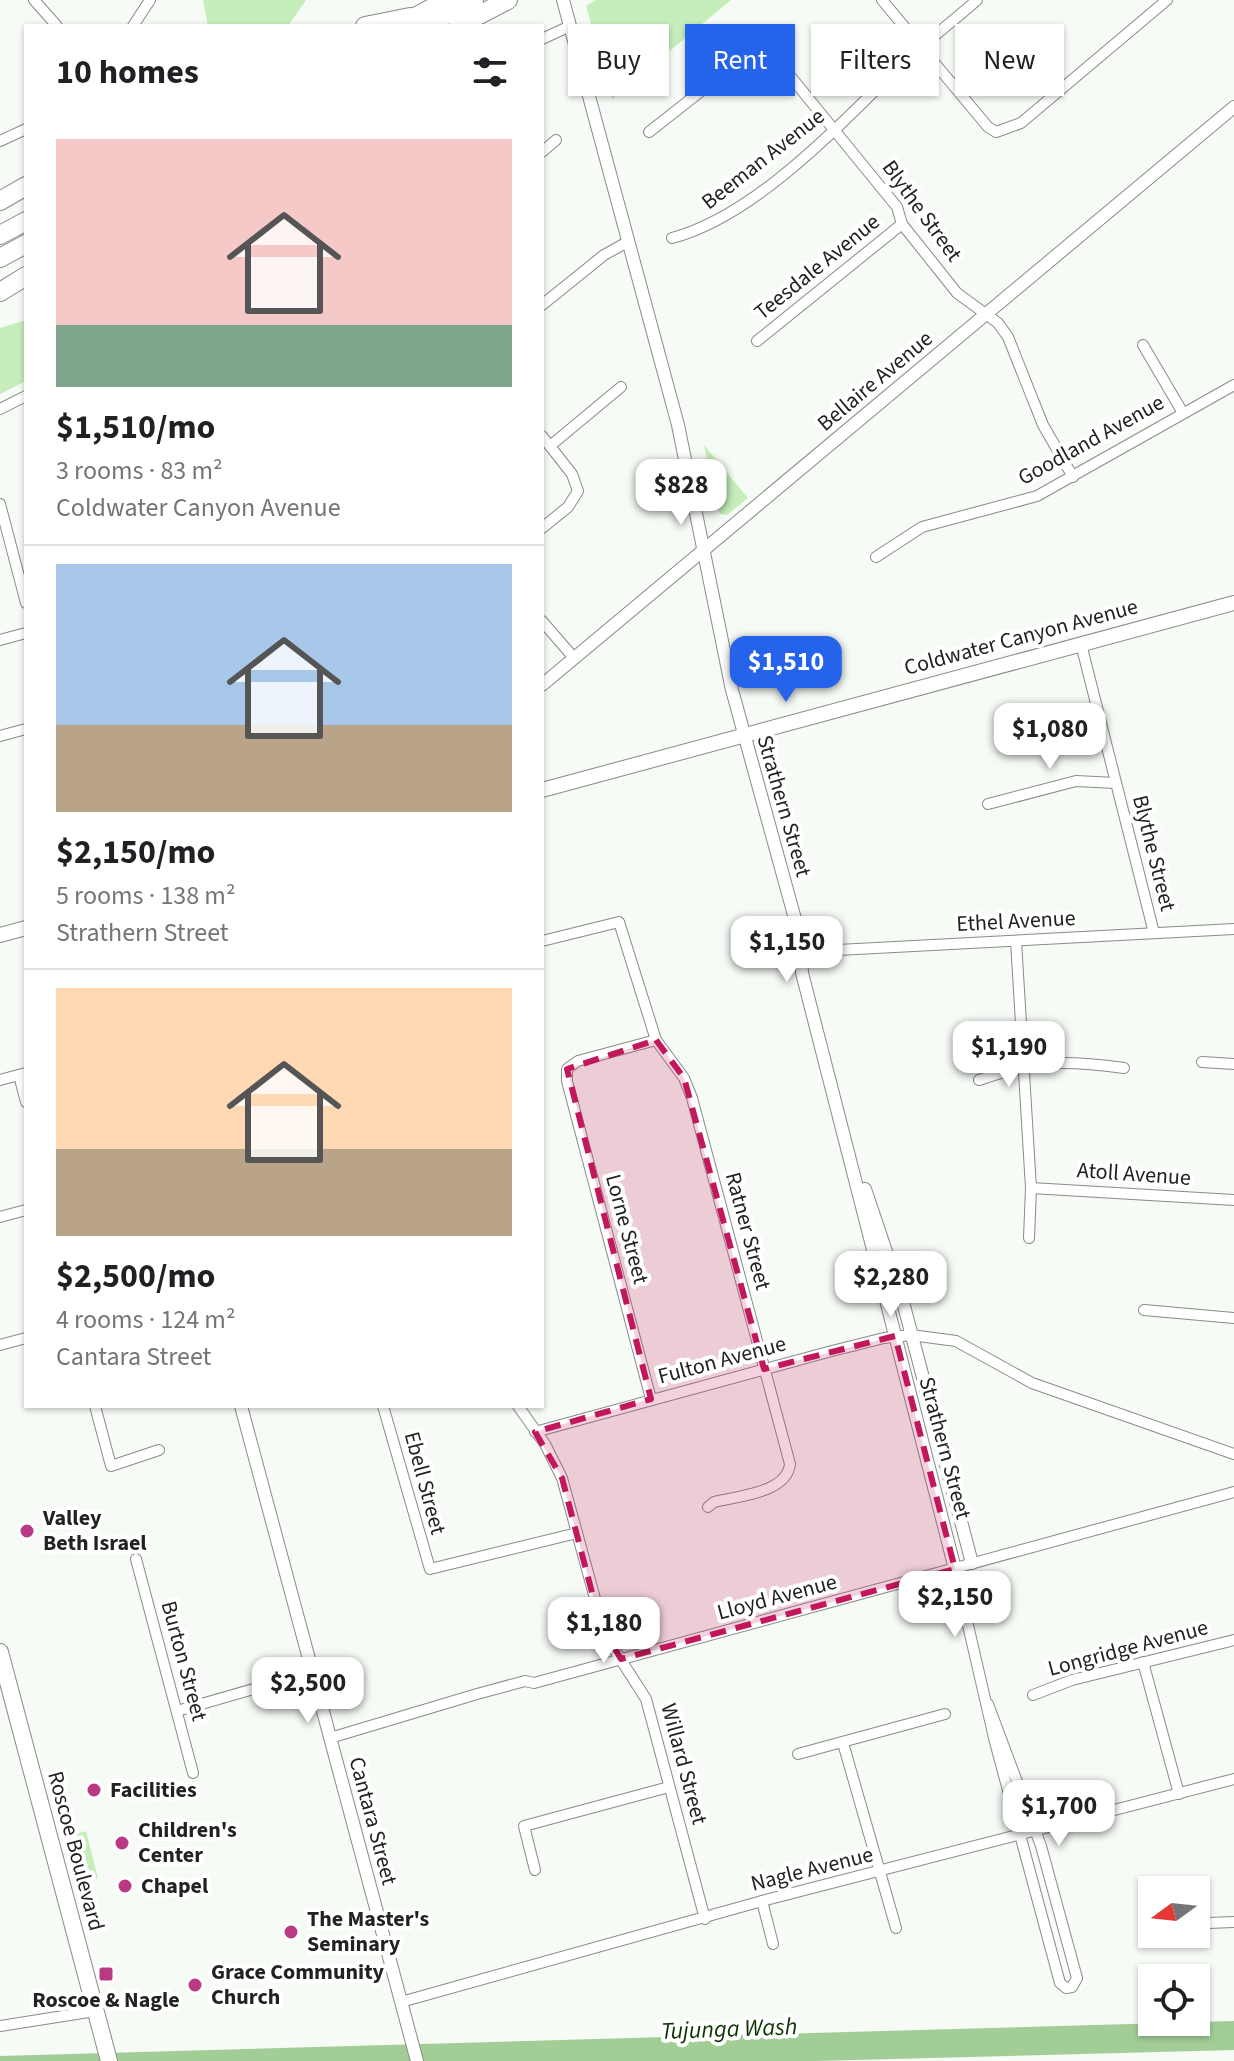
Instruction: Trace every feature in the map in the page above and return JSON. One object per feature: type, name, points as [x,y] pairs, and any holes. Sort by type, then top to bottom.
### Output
[{"type":"highway","points":[[421,21],[447,0]]},
{"type":"highway","points":[[387,24],[421,21],[474,0]]},
{"type":"highway","points":[[445,24],[489,0]]},
{"type":"highway","points":[[462,24],[508,0]]},
{"type":"highway","points":[[0,186],[24,176]]},
{"type":"highway","points":[[0,201],[24,187]]},
{"type":"highway","points":[[0,235],[24,222]]},
{"type":"highway","points":[[0,249],[24,236]]},
{"type":"highway","points":[[0,258],[24,245]]},
{"type":"highway","points":[[0,267],[24,254]]},
{"type":"highway","points":[[0,292],[24,277]]},
{"type":"main road","name":"Coldwater Canyon Avenue","points":[[544,789],[1234,603]]},
{"type":"main road","points":[[0,935],[24,929]]},
{"type":"main road","name":"Roscoe Boulevard","points":[[0,1652],[108,2056]]},
{"type":"street","points":[[34,0],[55,24]]},
{"type":"street","points":[[134,24],[150,0]]},
{"type":"street","name":"Strathern Street","points":[[563,0],[569,24]]},
{"type":"street","points":[[882,0],[902,24]]},
{"type":"street","name":"Beeman Avenue","points":[[939,33],[977,0]]},
{"type":"street","points":[[939,68],[988,127],[996,132],[1021,123],[1167,0]]},
{"type":"street","points":[[544,38],[568,27]]},
{"type":"street","name":"Blythe Street","points":[[649,132],[752,51],[761,50],[773,55],[897,207],[902,224],[957,293],[986,313],[1008,337],[1043,425],[1073,477]]},
{"type":"street","name":"Strathern Street","points":[[589,96],[678,425],[743,735],[800,937],[802,973],[1021,1836],[1060,1983],[1066,1988],[1072,1987],[1077,1978],[1036,1832],[988,1704]]},
{"type":"street","name":"Beeman Avenue","points":[[672,238],[703,230],[726,218],[870,96]]},
{"type":"street","name":"Bellaire Avenue","points":[[544,683],[705,553],[1234,107]]},
{"type":"street","points":[[0,141],[24,130]]},
{"type":"street","points":[[544,150],[556,140]]},
{"type":"street","name":"Teesdale Avenue","points":[[757,341],[902,224]]},
{"type":"street","points":[[544,303],[604,255],[629,241]]},
{"type":"street","points":[[1143,345],[1183,413]]},
{"type":"street","name":"Goodland Avenue","points":[[876,557],[922,527],[1037,496],[1234,385]]},
{"type":"street","points":[[550,446],[621,387]]},
{"type":"street","points":[[0,409],[24,397]]},
{"type":"street","points":[[544,438],[572,474],[578,491],[568,507],[544,526]]},
{"type":"street","points":[[0,504],[24,595]]},
{"type":"street","points":[[544,623],[574,658]]},
{"type":"street","points":[[0,640],[24,634]]},
{"type":"street","name":"Blythe Street","points":[[1081,644],[1154,933]]},
{"type":"street","points":[[0,736],[24,730]]},
{"type":"street","points":[[988,804],[1076,781],[1115,783]]},
{"type":"street","name":"Ratner Street","points":[[544,941],[619,922],[656,1040],[684,1078],[692,1098],[790,1464],[789,1475],[780,1484],[714,1502],[708,1507]]},
{"type":"street","name":"Ethel Avenue","points":[[800,952],[1234,929]]},
{"type":"street","points":[[1016,941],[1031,1188],[1029,1238]]},
{"type":"street","name":"Lorne Street","points":[[651,1399],[567,1081],[567,1069],[578,1061],[656,1040]]},
{"type":"street","points":[[979,1080],[1025,1064],[1072,1061],[1124,1068]]},
{"type":"street","points":[[1202,1062],[1234,1064]]},
{"type":"street","points":[[0,1080],[22,1074]]},
{"type":"street","name":"Strathern Street","points":[[851,1157],[878,1219],[972,1563]]},
{"type":"street","name":"Atoll Avenue","points":[[1031,1188],[1234,1200]]},
{"type":"street","points":[[0,1217],[24,1211]]},
{"type":"street","points":[[1144,1310],[1234,1318]]},
{"type":"street","name":"Fulton Avenue","points":[[535,1432],[764,1369],[895,1336],[911,1335],[956,1341],[1032,1383],[1234,1454]]},
{"type":"street","points":[[0,1345],[24,1339]]},
{"type":"street","points":[[96,1408],[111,1466],[159,1450]]},
{"type":"street","name":"Cantara Street","points":[[242,1408],[417,2061]]},
{"type":"street","name":"Ebell Street","points":[[384,1408],[430,1569],[577,1533]]},
{"type":"street","name":"Willard Street","points":[[519,1408],[562,1478],[605,1635],[646,1699],[705,1919]]},
{"type":"street","name":"Lloyd Avenue","points":[[330,1738],[477,1694],[621,1659],[1234,1492]]},
{"type":"street","name":"Burton Street","points":[[136,1559],[193,1773]]},
{"type":"street","name":"Longridge Avenue","points":[[1033,1695],[1072,1680],[1234,1640]]},
{"type":"street","points":[[1143,1662],[1179,1794]]},
{"type":"street","points":[[177,1711],[313,1672]]},
{"type":"street","points":[[798,1754],[945,1714]]},
{"type":"street","points":[[843,1743],[865,1830],[881,1872],[896,1928]]},
{"type":"street","name":"Nagle Avenue","points":[[401,2002],[762,1901],[1234,1779]]},
{"type":"street","points":[[535,1870],[524,1826],[669,1787]]},
{"type":"street","points":[[762,1901],[773,1944]]},
{"type":"street","points":[[1210,1923],[1234,1922]]},
{"type":"street","points":[[0,2026],[95,2011]]},
{"type":"highlighted area","points":[[656,1040],[684,1078],[764,1369],[895,1336],[955,1569],[621,1659],[600,1623],[562,1478],[535,1432],[651,1399],[567,1069]]},
{"type":"shaded area","points":[[203,0],[306,0],[289,24],[208,24]]},
{"type":"shaded area","points":[[596,0],[731,0],[702,24],[685,24],[685,38],[669,52],[669,24],[591,24],[586,6]]},
{"type":"shaded area","points":[[24,321],[24,382],[0,394],[0,328]]},
{"type":"shaded area","points":[[704,445],[748,498],[727,515],[720,514],[717,508]]},
{"type":"shaded area","points":[[86,1831],[98,1878],[86,1882],[73,1835]]},
{"type":"shaded area","points":[[1234,2021],[1234,2050],[816,2061],[0,2061],[0,2056],[1138,2024],[1138,2036],[1210,2036],[1210,2022]]},
{"type":"place","name":"Valley Beth Israel","points":[[27,1531]]},
{"type":"place","name":"Facilities","points":[[94,1790]]},
{"type":"place","name":"Children's Center","points":[[122,1843]]},
{"type":"place","name":"Chapel","points":[[125,1886]]},
{"type":"place","name":"The Master's Seminary","points":[[291,1932]]},
{"type":"place","name":"Roscoe & Nagle","points":[[106,1974]]},
{"type":"place","name":"Grace Community Church","points":[[195,1985]]},
{"type":"water label","name":"Tujunga Wash","points":[[729,2029]]}]
